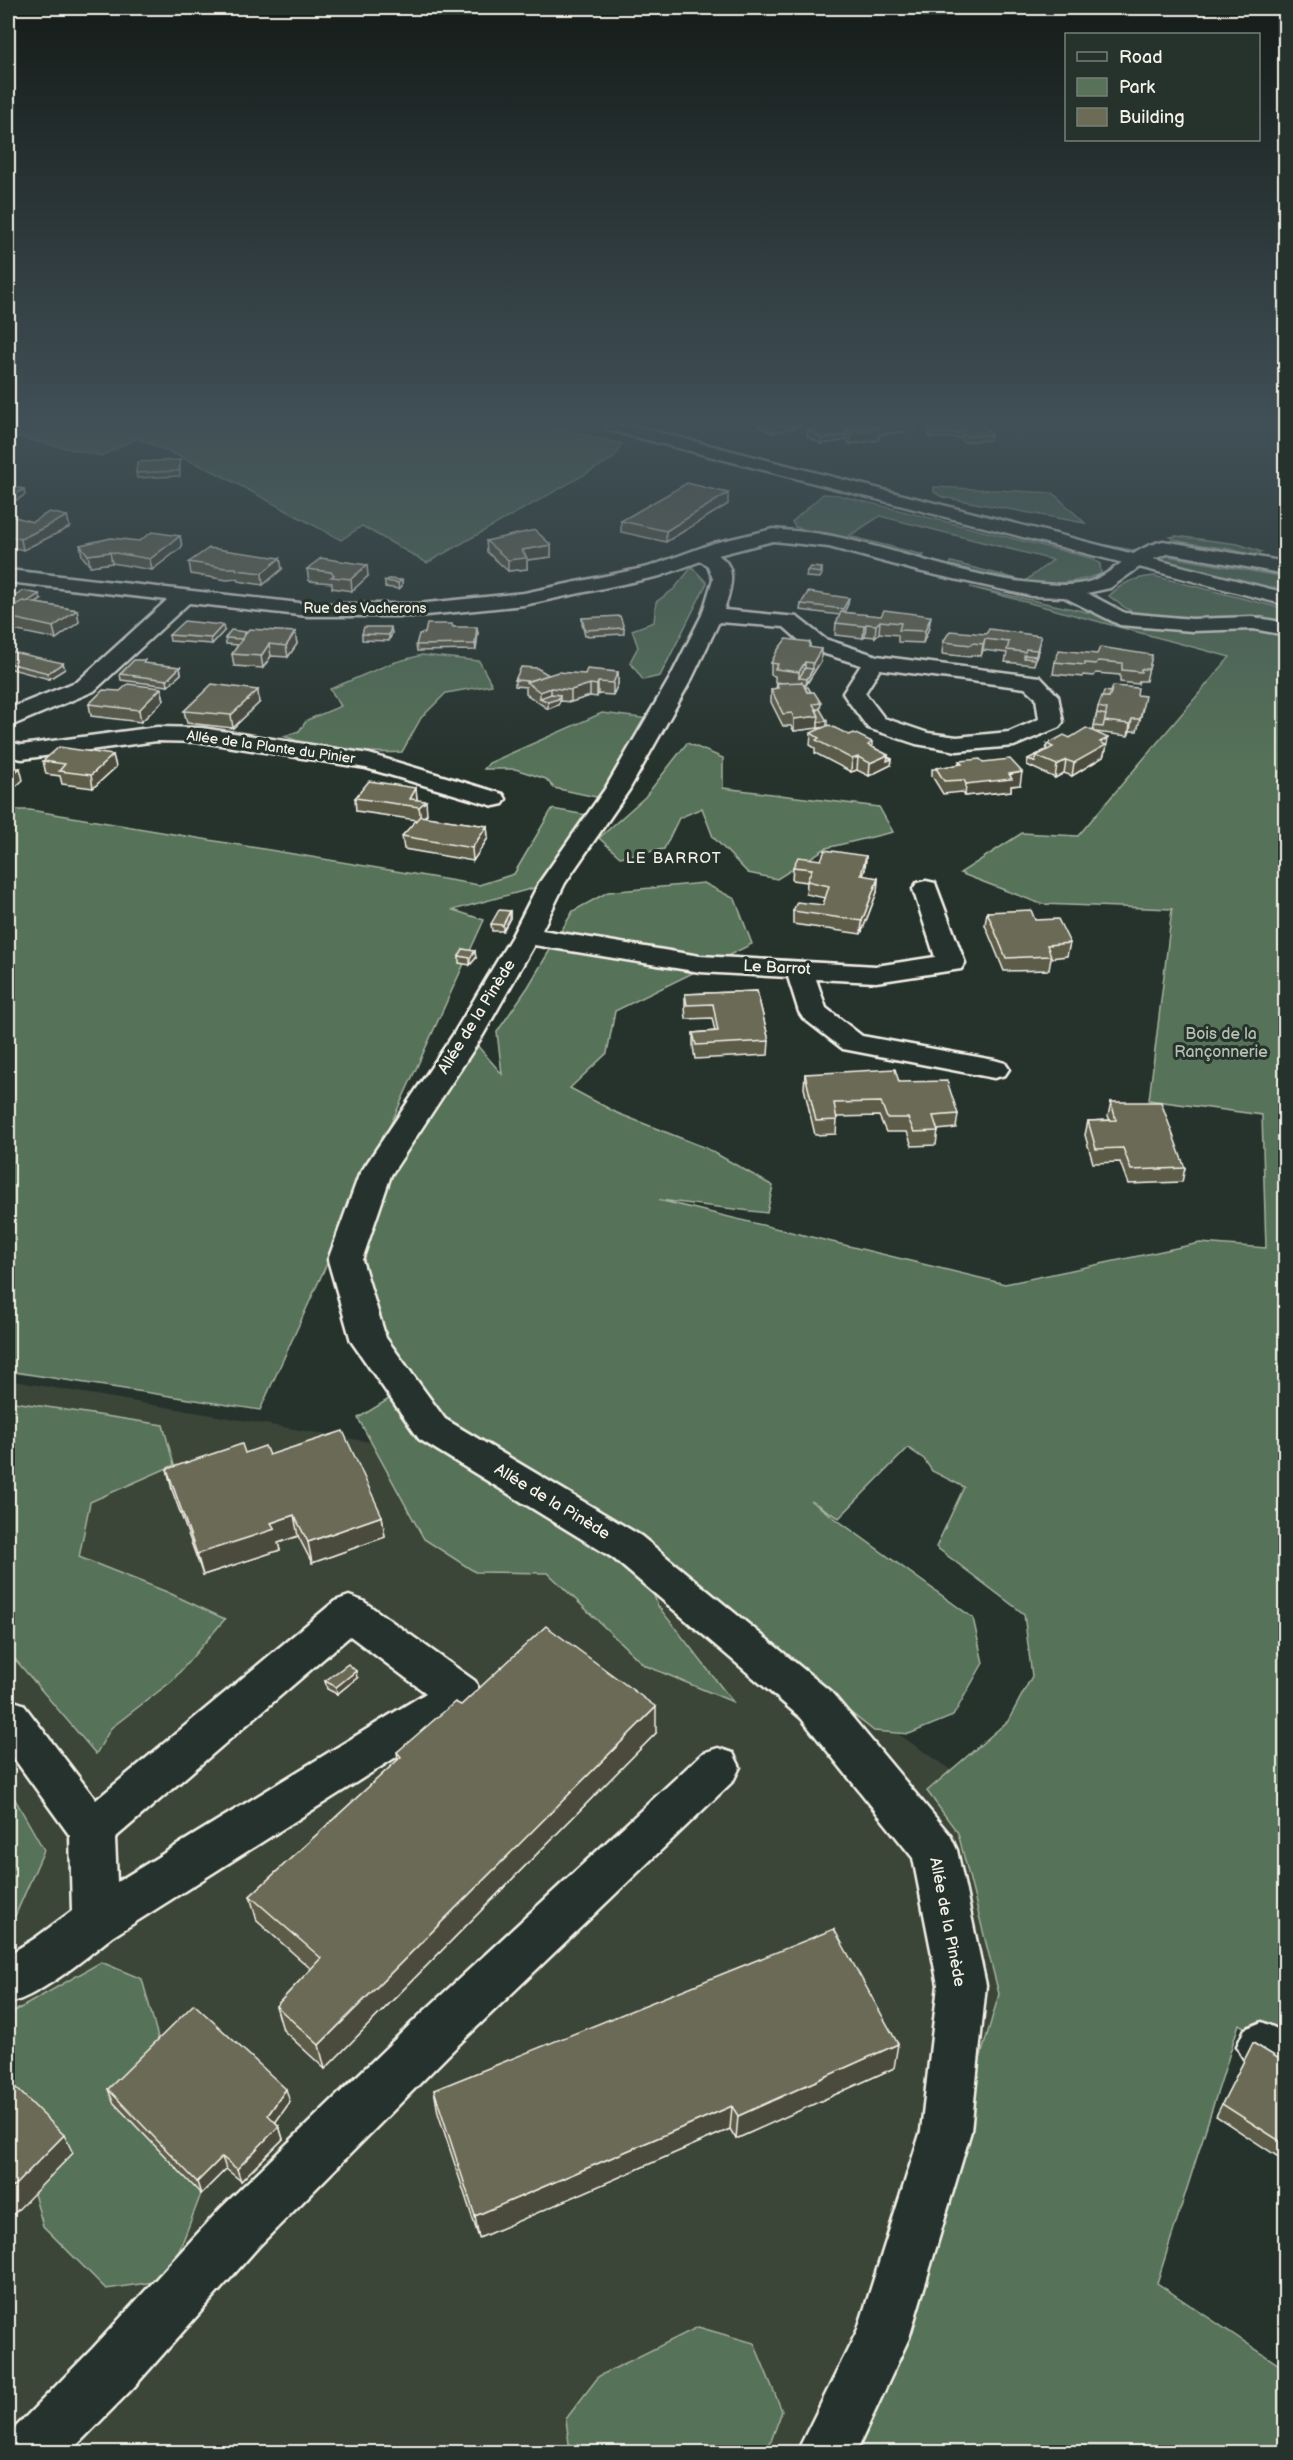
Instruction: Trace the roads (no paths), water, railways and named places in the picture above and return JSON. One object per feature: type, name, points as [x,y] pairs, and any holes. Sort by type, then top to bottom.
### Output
[{"type":"street","name":"Rue des Vacherons","points":[[8,576],[308,610],[417,610],[524,599],[653,572],[703,554],[752,541]]},
{"type":"street","name":"Rue des Vacherons","points":[[828,541],[1002,585],[1032,590],[1068,591],[1103,584],[1137,560],[1167,548]]},
{"type":"street","points":[[1063,541],[1286,599]]},
{"type":"street","points":[[1129,541],[1286,568]]},
{"type":"street","name":"Allée de la Pinède","points":[[703,554],[717,563],[723,579],[712,615],[681,678],[617,790],[552,883],[526,936],[468,1035],[375,1175],[345,1260],[369,1341],[432,1429],[627,1547],[816,1706],[934,1850],[962,1985],[946,2131],[882,2338],[826,2452]]},
{"type":"street","points":[[1068,591],[1120,619],[1192,625],[1253,623],[1286,629]]},
{"type":"street","points":[[8,720],[86,686],[183,597]]},
{"type":"street","points":[[712,615],[790,621],[817,645],[874,662],[1032,682],[1047,696],[1051,722],[1014,739],[957,744],[914,736],[876,723],[854,693],[874,662]]},
{"type":"street","name":"Allée de la Plante du Pinier","points":[[8,749],[22,752],[157,734],[202,735],[369,761],[494,799]]},
{"type":"street","name":"Le Barrot","points":[[526,936],[700,964],[876,974],[951,963],[926,889]]},
{"type":"street","points":[[799,969],[813,1012],[854,1043],[994,1069]]},
{"type":"street","points":[[8,1981],[51,1955],[96,1921],[460,1694],[348,1613],[92,1830]]},
{"type":"street","points":[[8,1717],[92,1830],[96,1921]]},
{"type":"street","points":[[31,2452],[113,2368],[240,2227],[437,2032],[718,1767]]},
{"type":"district","name":"LE BARROT","points":[[674,858]]},
{"type":"park label","name":"Bois de la Rançonnerie","points":[[1221,1043]]}]
